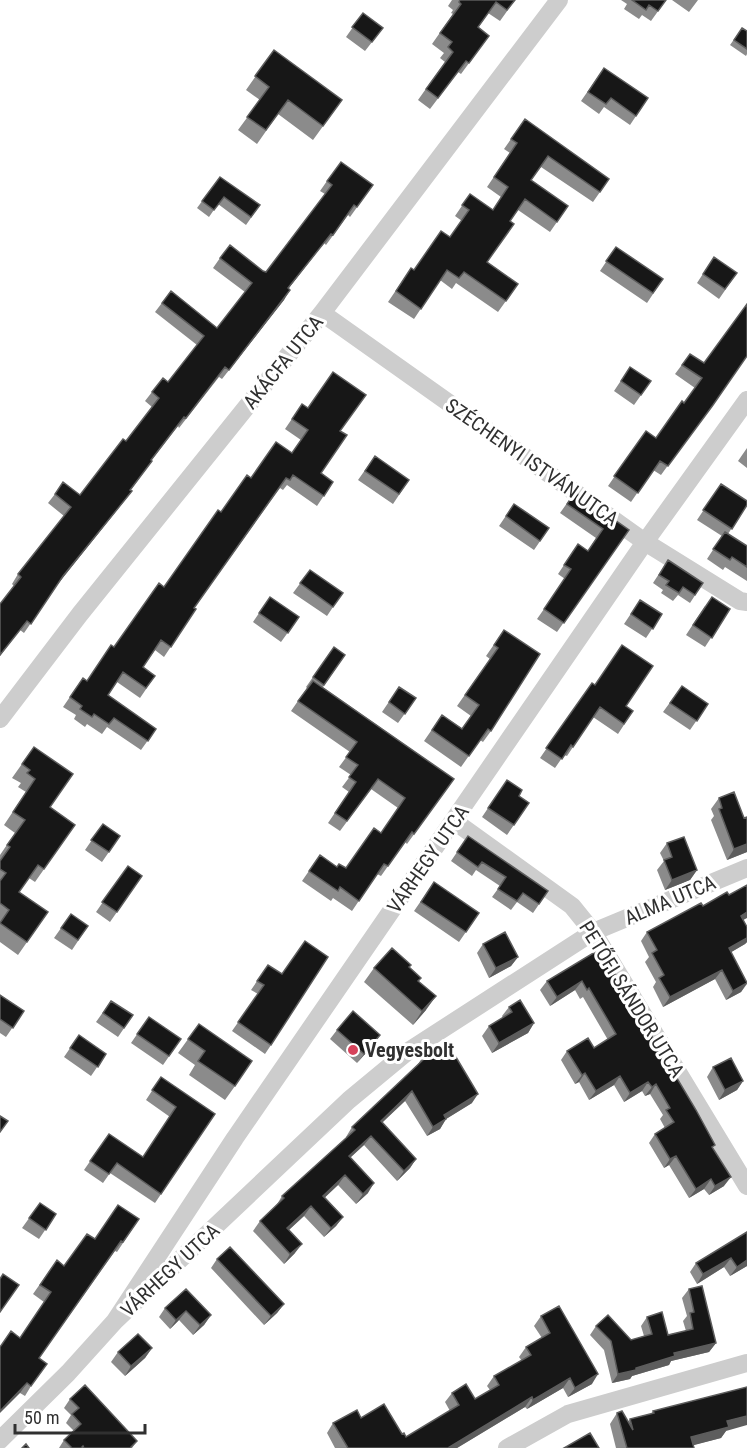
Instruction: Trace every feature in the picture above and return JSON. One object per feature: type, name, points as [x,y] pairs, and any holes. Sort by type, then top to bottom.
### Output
[{"type":"street","name":"AKÁCFA UTCA","points":[[0,719],[80,614],[322,313],[559,0]]},
{"type":"street","name":"SZÉCHENYI ISTVÁN UTCA","points":[[322,313],[645,542],[740,601],[747,602]]},
{"type":"street","name":"VÁRHEGY UTCA","points":[[115,1322],[235,1138],[645,542],[747,400]]},
{"type":"street","name":"PETŐFI SÁNDOR UTCA","points":[[454,821],[572,906],[593,932],[747,1186]]},
{"type":"street","name":"ALMA UTCA","points":[[593,932],[747,868]]},
{"type":"street","name":"VÁRHEGY UTCA","points":[[0,1440],[68,1373],[115,1322],[349,1100],[407,1052],[593,932]]},
{"type":"street","points":[[507,1448],[568,1414],[747,1363]]},
{"type":"building","points":[[460,0],[515,0],[507,10],[496,2],[478,27],[489,36],[469,63],[466,61],[438,98],[426,89],[453,52],[448,47],[452,42],[440,33],[461,4]]},
{"type":"building","points":[[632,0],[666,0],[658,11],[649,5],[646,10]]},
{"type":"building","points":[[363,13],[383,28],[372,42],[352,27]]},
{"type":"building","points":[[742,28],[747,31],[747,49],[734,40]]},
{"type":"building","points":[[274,50],[342,100],[323,126],[288,100],[266,130],[247,117],[269,87],[255,76]]},
{"type":"building","points":[[604,68],[648,98],[636,116],[611,98],[606,104],[588,92]]},
{"type":"building","points":[[525,119],[609,179],[600,192],[548,156],[531,180],[568,206],[557,222],[525,199],[510,221],[514,224],[487,262],[518,284],[506,301],[464,272],[459,278],[447,270],[421,309],[396,291],[411,268],[414,270],[441,231],[450,237],[469,210],[462,205],[470,194],[493,210],[508,187],[494,177],[517,143],[511,139]]},
{"type":"building","points":[[341,162],[373,185],[357,207],[354,205],[333,235],[331,234],[288,288],[290,290],[229,370],[225,367],[186,418],[184,417],[151,460],[130,490],[132,491],[63,576],[31,624],[27,621],[0,655],[0,604],[21,577],[18,574],[71,507],[55,494],[63,482],[80,495],[123,439],[126,441],[159,398],[152,392],[163,378],[168,382],[204,336],[162,303],[171,291],[217,328],[252,283],[220,258],[230,245],[266,272],[332,185],[327,181]]},
{"type":"building","points":[[220,177],[260,205],[251,217],[224,197],[214,210],[202,201]]},
{"type":"building","points":[[616,247],[663,279],[653,293],[606,261]]},
{"type":"building","points":[[714,257],[737,273],[725,289],[703,274]]},
{"type":"building","points":[[747,304],[747,356],[668,466],[660,461],[638,493],[614,476],[646,431],[656,438],[682,401],[684,403],[702,378],[682,365],[690,354],[704,363]]},
{"type":"building","points":[[630,367],[651,381],[641,395],[621,381]]},
{"type":"building","points":[[333,372],[366,395],[340,431],[347,435],[321,473],[333,482],[324,496],[293,475],[290,480],[286,478],[194,608],[196,609],[171,647],[161,640],[143,667],[155,676],[146,688],[123,672],[108,695],[156,729],[148,741],[114,718],[109,724],[94,714],[92,717],[80,709],[82,706],[70,697],[83,678],[87,681],[111,645],[114,647],[159,583],[164,587],[218,510],[221,512],[247,475],[251,478],[276,442],[292,453],[308,430],[292,419],[302,404],[308,408]]},
{"type":"building","points":[[375,456],[409,480],[399,494],[365,471]]},
{"type":"building","points":[[721,484],[747,501],[747,505],[732,529],[703,510]]},
{"type":"building","points":[[575,492],[629,530],[564,623],[544,609],[571,569],[564,565],[578,544],[588,551],[603,529],[567,504]]},
{"type":"building","points":[[514,504],[549,528],[540,541],[506,516]]},
{"type":"building","points":[[725,532],[747,546],[747,567],[732,557],[730,560],[713,549]]},
{"type":"building","points":[[668,560],[703,583],[695,595],[683,587],[679,593],[666,585],[669,581],[659,575]]},
{"type":"building","points":[[310,570],[343,593],[333,607],[300,583]]},
{"type":"building","points":[[270,597],[299,617],[288,633],[259,613]]},
{"type":"building","points":[[712,597],[730,609],[712,638],[693,625]]},
{"type":"building","points":[[640,600],[662,614],[653,629],[631,614]]},
{"type":"building","points":[[504,630],[540,654],[491,731],[488,729],[469,756],[432,730],[442,715],[462,729],[479,705],[465,695],[498,648],[494,645]]},
{"type":"building","points":[[622,645],[653,666],[626,706],[633,711],[624,724],[600,707],[573,747],[571,745],[562,759],[546,748],[592,683],[595,685]]},
{"type":"building","points":[[334,647],[345,655],[324,685],[313,677]]},
{"type":"building","points":[[313,681],[454,779],[388,866],[384,864],[359,901],[340,887],[338,891],[309,871],[320,855],[337,867],[339,864],[346,868],[374,828],[381,833],[405,798],[378,779],[347,821],[335,813],[356,782],[349,777],[358,765],[346,757],[357,742],[298,701]]},
{"type":"building","points":[[682,686],[708,704],[697,721],[670,703]]},
{"type":"building","points":[[399,687],[416,698],[405,714],[389,702]]},
{"type":"building","points":[[34,747],[73,774],[50,807],[75,825],[44,869],[38,865],[19,892],[48,912],[27,942],[0,923],[9,910],[0,903],[0,881],[6,873],[0,869],[0,861],[10,847],[7,845],[25,820],[13,812],[35,779],[27,773],[30,770],[22,764]]},
{"type":"building","points":[[507,780],[522,790],[519,796],[529,803],[514,825],[488,808]]},
{"type":"building","points":[[734,792],[744,818],[747,817],[747,844],[734,849],[719,809],[722,808],[719,798]]},
{"type":"building","points":[[103,824],[120,836],[109,852],[91,840]]},
{"type":"building","points":[[468,836],[548,891],[539,904],[523,893],[517,901],[498,889],[506,877],[482,862],[478,867],[457,852]]},
{"type":"building","points":[[684,837],[697,870],[672,880],[664,860],[672,857],[667,843]]},
{"type":"building","points":[[128,866],[142,876],[117,912],[102,902]]},
{"type":"building","points":[[434,882],[479,913],[466,932],[421,902]]},
{"type":"building","points":[[747,885],[747,912],[741,916],[747,927],[747,938],[729,948],[747,983],[733,991],[722,970],[670,997],[659,978],[664,975],[652,953],[657,950],[647,932],[701,903],[703,906],[727,892],[729,895]]},
{"type":"building","points":[[71,914],[88,926],[78,940],[61,928]]},
{"type":"building","points":[[505,932],[518,957],[496,968],[483,944]]},
{"type":"building","points":[[305,941],[328,957],[271,1045],[238,1022],[264,985],[257,981],[268,965],[282,974]]},
{"type":"building","points":[[392,948],[411,965],[409,967],[421,978],[418,981],[436,996],[422,1011],[374,968]]},
{"type":"building","points":[[600,949],[696,1110],[715,1145],[712,1147],[731,1177],[715,1186],[711,1179],[696,1189],[676,1156],[670,1159],[655,1134],[674,1122],[666,1110],[670,1108],[656,1084],[652,1087],[648,1082],[630,1093],[620,1076],[596,1091],[585,1073],[582,1075],[567,1051],[588,1038],[594,1048],[616,1034],[589,988],[587,990],[582,981],[557,997],[547,981]]},
{"type":"building","points":[[0,995],[24,1011],[13,1028],[0,1019]]},
{"type":"building","points":[[520,1000],[534,1023],[499,1043],[489,1026],[512,1012],[509,1007]]},
{"type":"building","points":[[111,1001],[133,1015],[124,1028],[103,1013]]},
{"type":"building","points":[[353,1011],[380,1035],[364,1054],[337,1030]]},
{"type":"building","points":[[149,1017],[181,1039],[169,1056],[137,1034]]},
{"type":"building","points":[[199,1024],[252,1061],[235,1086],[198,1061],[205,1051],[188,1039]]},
{"type":"building","points":[[79,1035],[106,1054],[98,1067],[70,1048]]},
{"type":"building","points":[[447,1042],[478,1094],[444,1115],[446,1119],[433,1127],[412,1091],[381,1121],[416,1159],[404,1171],[371,1136],[349,1156],[374,1183],[363,1194],[345,1175],[323,1196],[343,1217],[331,1228],[311,1206],[287,1228],[302,1244],[290,1254],[260,1221],[284,1198],[282,1196],[355,1130],[352,1127],[425,1058],[423,1056]]},
{"type":"building","points":[[731,1058],[743,1081],[725,1090],[713,1067]]},
{"type":"building","points":[[161,1077],[215,1114],[161,1194],[117,1163],[109,1174],[90,1161],[109,1134],[143,1157],[176,1107],[152,1090]]},
{"type":"building","points":[[0,1116],[8,1121],[0,1132]]},
{"type":"building","points":[[40,1203],[56,1214],[46,1230],[29,1218]]},
{"type":"building","points":[[118,1205],[139,1219],[39,1358],[47,1364],[31,1386],[27,1383],[0,1411],[0,1347],[11,1331],[20,1338],[51,1292],[40,1285],[57,1260],[64,1266],[87,1234],[95,1239]]},
{"type":"building","points":[[747,1232],[747,1260],[737,1267],[731,1258],[703,1274],[696,1263]]},
{"type":"building","points":[[230,1247],[284,1304],[271,1316],[217,1259]]},
{"type":"building","points":[[3,1274],[19,1285],[0,1312],[0,1279]]},
{"type":"building","points":[[702,1286],[716,1343],[674,1353],[675,1356],[618,1374],[611,1341],[596,1326],[608,1315],[631,1340],[652,1334],[647,1317],[662,1312],[668,1335],[693,1329],[690,1313],[694,1312],[689,1289]]},
{"type":"building","points":[[186,1289],[211,1315],[200,1325],[186,1311],[176,1320],[165,1308]]},
{"type":"building","points":[[559,1306],[598,1374],[575,1388],[570,1378],[533,1400],[532,1397],[448,1448],[348,1448],[333,1423],[357,1410],[361,1418],[384,1404],[406,1437],[459,1405],[452,1393],[466,1384],[475,1399],[499,1385],[494,1376],[531,1355],[526,1347],[550,1333],[541,1316]]},
{"type":"building","points":[[138,1334],[152,1348],[131,1366],[118,1352]]},
{"type":"building","points":[[85,1385],[137,1441],[130,1448],[84,1448],[83,1446],[72,1448],[64,1440],[81,1424],[72,1414],[79,1408],[70,1399]]},
{"type":"building","points":[[747,1387],[747,1416],[727,1421],[729,1427],[691,1437],[694,1448],[627,1448],[617,1413],[622,1411],[633,1430],[630,1419]]},
{"type":"building","points":[[590,1433],[599,1448],[564,1448]]},
{"type":"place","name":"Vegyesbolt","points":[[353,1050]]}]
